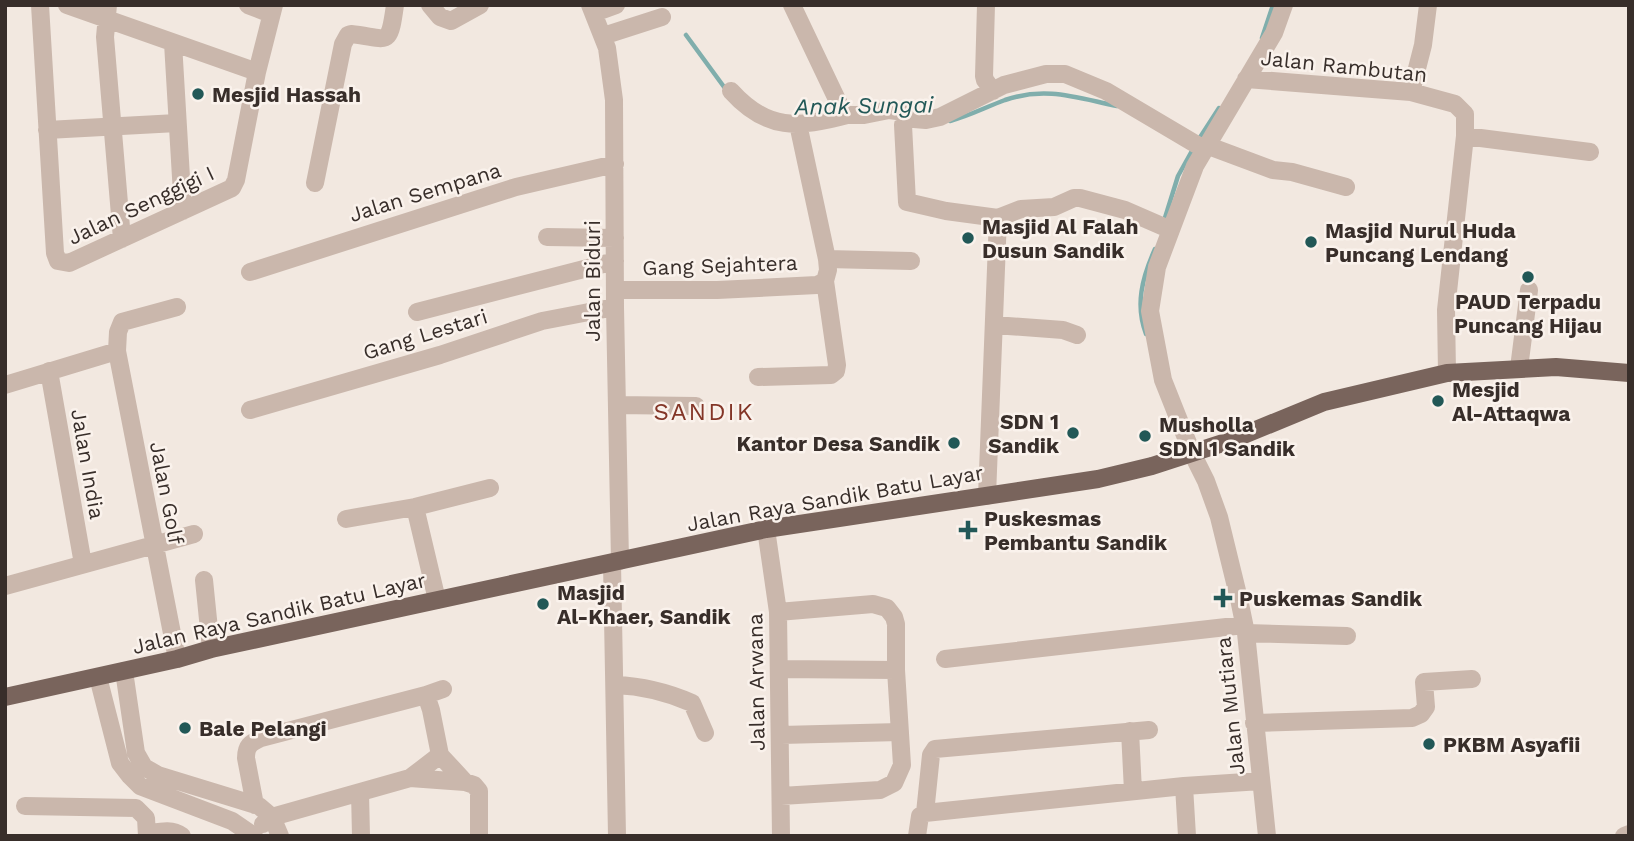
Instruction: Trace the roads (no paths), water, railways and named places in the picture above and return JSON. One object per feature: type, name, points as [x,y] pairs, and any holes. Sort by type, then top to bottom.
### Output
[{"type":"main road","name":"Jalan Raya Sandik Batu Layar","points":[[5,697],[211,649],[766,529],[1098,479],[1229,441],[1324,402],[1447,373],[1556,367],[1629,373]]},
{"type":"street","points":[[40,5],[47,130],[177,123]]},
{"type":"street","points":[[67,5],[87,13],[107,12],[173,43],[257,72]]},
{"type":"street","points":[[248,5],[273,10]]},
{"type":"street","points":[[316,183],[342,44],[351,34],[375,39],[388,36],[394,5]]},
{"type":"street","points":[[430,5],[440,17],[452,22],[480,5]]},
{"type":"street","points":[[592,9],[616,5]]},
{"type":"street","points":[[792,5],[842,110],[847,115]]},
{"type":"street","points":[[986,5],[985,80],[993,91]]},
{"type":"street","name":"Jalan Mutiara","points":[[1267,836],[1245,629],[1219,517],[1163,380],[1150,311],[1152,285],[1165,227],[1195,166],[1200,145],[1274,33],[1283,5]]},
{"type":"street","points":[[1411,92],[1423,46],[1428,5]]},
{"type":"street","name":"Jalan Biduri","points":[[592,9],[603,36],[614,100],[617,836]]},
{"type":"street","name":"Jalan Senggigi I","points":[[47,130],[55,253],[58,261],[69,263],[226,191],[235,184],[257,72],[273,10]]},
{"type":"street","points":[[107,12],[112,126],[122,239]]},
{"type":"street","points":[[603,36],[662,17]]},
{"type":"street","points":[[173,43],[183,211]]},
{"type":"street","points":[[731,91],[742,103],[765,118],[798,126],[847,115],[889,110],[904,120],[926,120],[940,117],[1004,85],[1046,75],[1065,74],[1107,91],[1200,145],[1272,170],[1292,172],[1346,187]]},
{"type":"street","name":"Jalan Rambutan","points":[[1246,79],[1411,92],[1459,106],[1465,114],[1465,136],[1446,310],[1447,373]]},
{"type":"street","points":[[904,120],[907,202],[946,211],[998,218],[1021,209],[1054,207],[1074,198],[1118,208],[1165,227]]},
{"type":"street","points":[[758,377],[831,375],[836,371],[837,365],[825,281],[827,259],[798,126]]},
{"type":"street","points":[[1465,136],[1590,152]]},
{"type":"street","name":"Jalan Sempana","points":[[250,272],[516,187],[615,164]]},
{"type":"street","points":[[987,496],[998,218]]},
{"type":"street","points":[[547,237],[615,238]]},
{"type":"street","points":[[827,259],[911,261]]},
{"type":"street","points":[[417,312],[615,261]]},
{"type":"street","name":"Gang Sejahtera","points":[[615,299],[817,285],[825,281]]},
{"type":"street","points":[[1519,368],[1529,290]]},
{"type":"street","name":"Gang Lestari","points":[[250,410],[440,355],[615,299]]},
{"type":"street","points":[[5,385],[49,371],[118,343],[119,326],[126,320],[177,307]]},
{"type":"street","points":[[994,325],[1063,330],[1077,335]]},
{"type":"street","name":"Jalan Golf","points":[[118,343],[153,545],[177,659]]},
{"type":"street","name":"Jalan India","points":[[49,371],[83,564]]},
{"type":"street","points":[[617,405],[696,406]]},
{"type":"street","points":[[346,519],[415,507],[490,488]]},
{"type":"street","points":[[415,507],[438,600]]},
{"type":"street","name":"Jalan Arwana","points":[[766,529],[778,611],[781,836]]},
{"type":"street","points":[[5,585],[194,534]]},
{"type":"street","points":[[204,580],[211,649]]},
{"type":"street","points":[[778,611],[880,605],[887,608],[894,617],[896,630],[902,757],[900,774],[894,783],[880,790],[781,796]]},
{"type":"street","points":[[946,659],[1245,629],[1347,636]]},
{"type":"street","points":[[779,669],[896,670]]},
{"type":"street","points":[[124,671],[136,753],[145,778],[232,821],[253,835],[272,817],[410,778],[474,785],[479,792],[479,836]]},
{"type":"street","points":[[99,677],[120,763],[130,776],[255,805],[272,817],[280,836]]},
{"type":"street","points":[[1254,723],[1412,718],[1421,714],[1426,707],[1424,682],[1472,679]]},
{"type":"street","points":[[615,685],[670,693],[692,703],[705,733]]},
{"type":"street","points":[[255,805],[246,758],[250,743],[443,689]]},
{"type":"street","points":[[426,695],[439,755],[465,782]]},
{"type":"street","points":[[925,813],[930,755],[935,749],[1149,730]]},
{"type":"street","points":[[1129,731],[1133,791]]},
{"type":"street","points":[[780,735],[900,732]]},
{"type":"street","points":[[410,778],[439,755]]},
{"type":"street","points":[[917,836],[919,816],[925,813],[1261,780]]},
{"type":"street","points":[[1184,786],[1187,836]]},
{"type":"street","points":[[360,792],[361,836]]},
{"type":"street","points":[[25,806],[136,808],[146,818],[147,835],[173,831],[182,836]]},
{"type":"street","points":[[1624,836],[1629,834]]},
{"type":"waterway","name":"Anak Sungai","points":[[1262,38],[1273,5]]},
{"type":"waterway","name":"Anak Sungai","points":[[686,35],[727,91]]},
{"type":"waterway","name":"Anak Sungai","points":[[950,121],[1005,100],[1034,94],[1075,97],[1117,106]]},
{"type":"waterway","name":"Anak Sungai","points":[[1197,142],[1219,108]]},
{"type":"waterway","points":[[1164,221],[1178,176],[1193,149]]},
{"type":"waterway","points":[[1146,334],[1141,313],[1142,292],[1155,249]]},
{"type":"place","name":"Mesjid Hassah","points":[[198,94]]},
{"type":"place","name":"Masjid Al Falah Dusun Sandik","points":[[968,238]]},
{"type":"place","name":"Masjid Nurul Huda Puncang Lendang","points":[[1311,242]]},
{"type":"place","name":"PAUD Terpadu Puncang Hijau","points":[[1528,277]]},
{"type":"place","name":"Mesjid Al-Attaqwa","points":[[1438,401]]},
{"type":"place","name":"SDN 1 Sandik","points":[[1073,433]]},
{"type":"place","name":"Musholla SDN 1 Sandik","points":[[1145,436]]},
{"type":"place","name":"Kantor Desa Sandik","points":[[954,443]]},
{"type":"place","name":"Puskesmas Pembantu Sandik","points":[[968,530]]},
{"type":"place","name":"Puskemas Sandik","points":[[1223,598]]},
{"type":"place","name":"Masjid Al-Khaer, Sandik","points":[[543,604]]},
{"type":"place","name":"Bale Pelangi","points":[[185,728]]},
{"type":"place","name":"PKBM Asyafii","points":[[1429,744]]},
{"type":"district","name":"SANDIK","points":[[704,412]]}]
